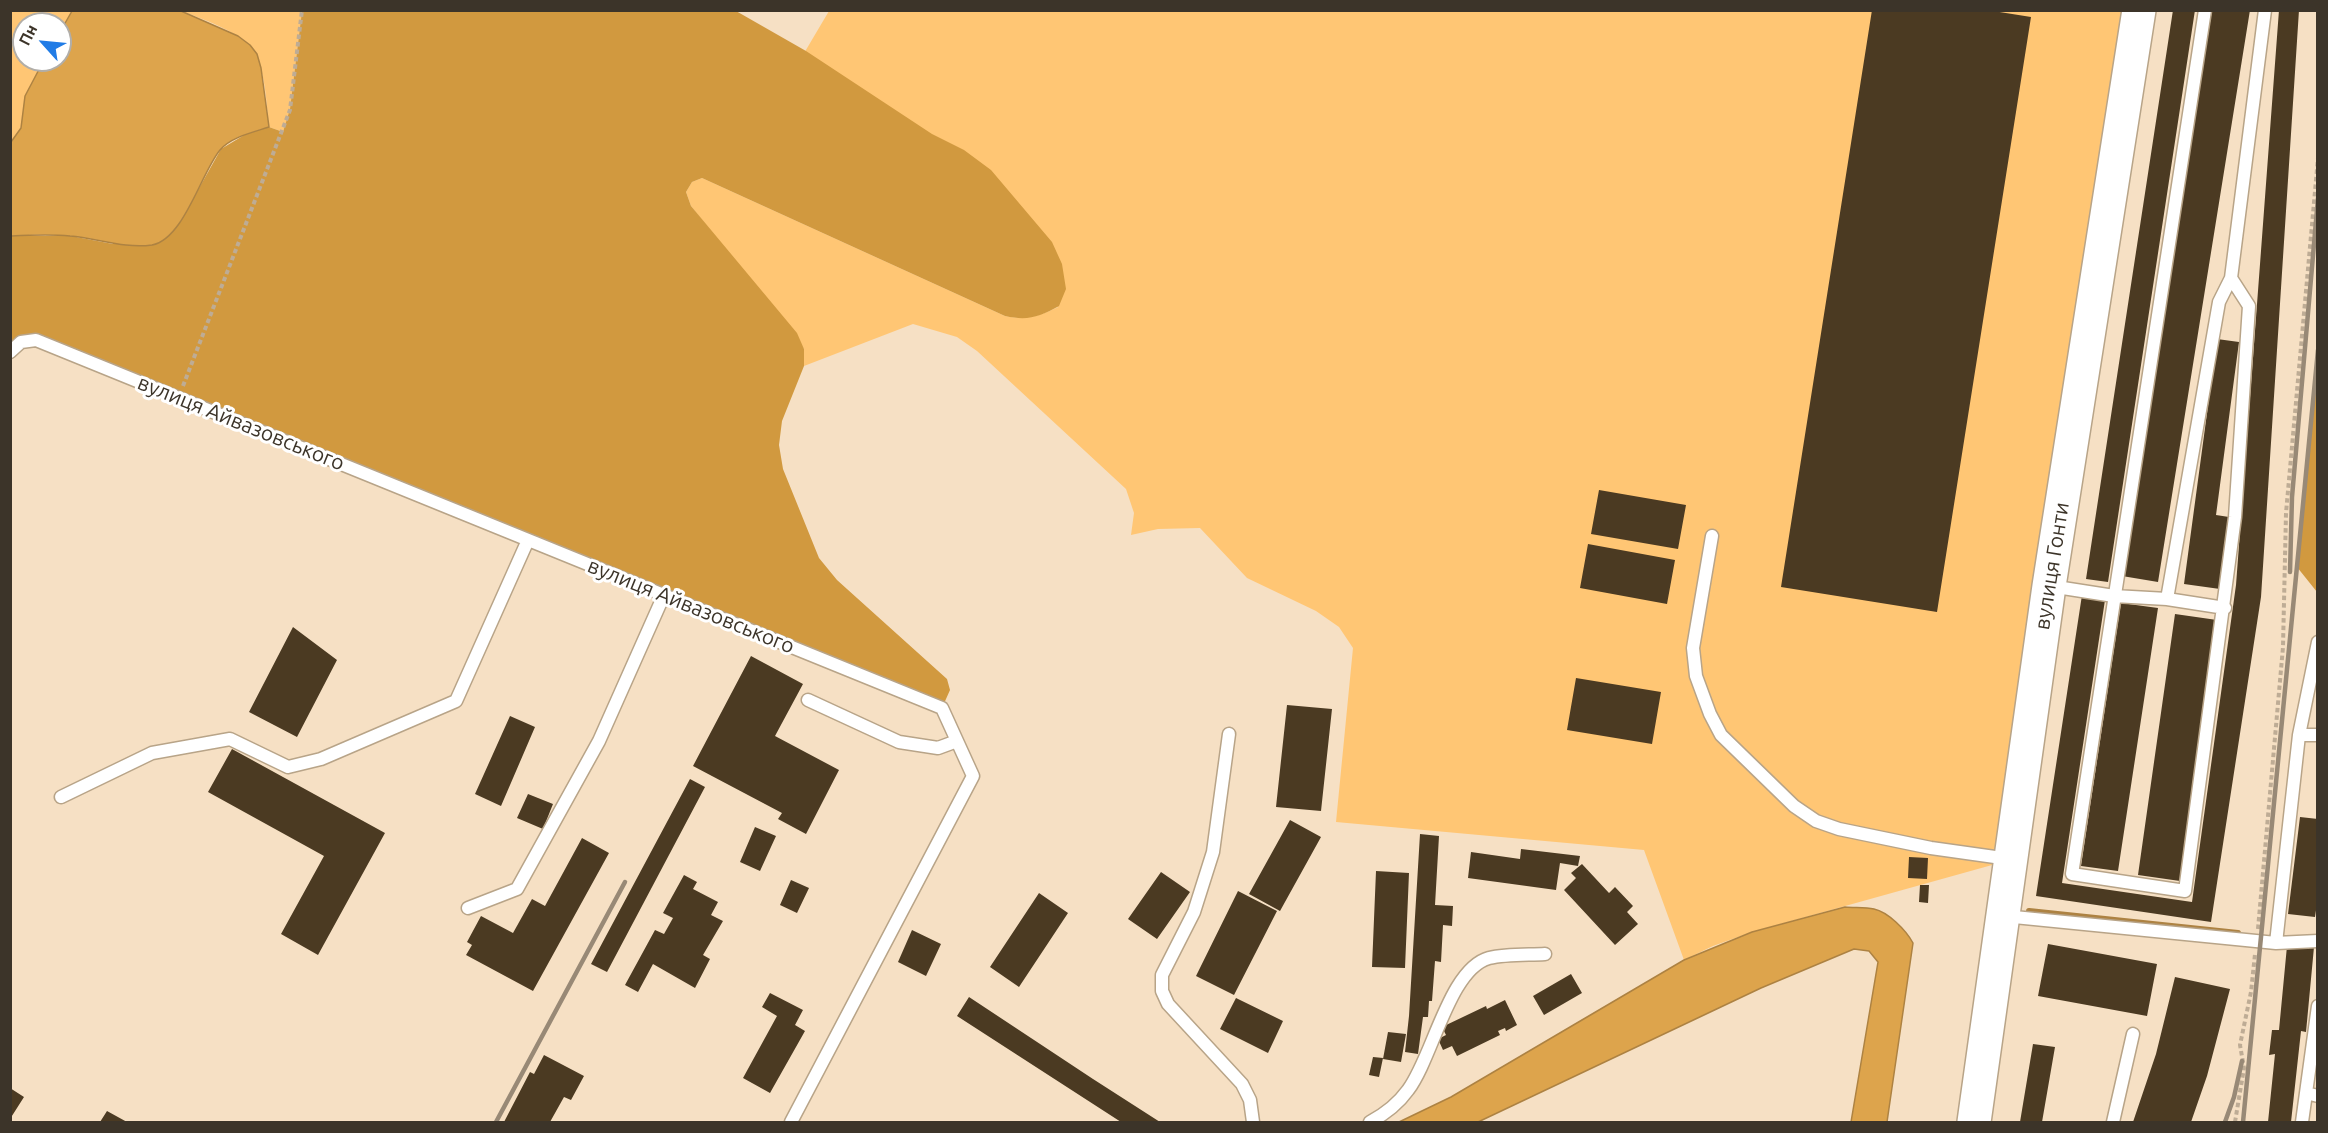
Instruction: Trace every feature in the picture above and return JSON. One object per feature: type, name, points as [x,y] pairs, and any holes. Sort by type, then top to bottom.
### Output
[{"type":"street","name":"вулиця Гонти","points":[[1974,1122],[2049,586],[2139,10]]},
{"type":"lane","points":[[2205,10],[2072,874],[2185,891],[2225,608],[2235,517],[2249,306],[2231,278]]},
{"type":"lane","points":[[2167,599],[2219,302],[2231,278],[2265,10]]},
{"type":"lane","name":"вулиця Айвазовського","points":[[10,352],[21,342],[36,340],[942,708],[973,776],[791,1122]]},
{"type":"lane","points":[[1712,536],[1693,648],[1696,676],[1710,714],[1721,735],[1794,806],[1816,821],[1839,829],[1931,848],[2010,860]]},
{"type":"lane","points":[[61,797],[152,753],[230,740],[288,767],[321,759],[456,701],[528,540]]},
{"type":"lane","points":[[2049,586],[2114,596],[2167,599],[2225,608]]},
{"type":"lane","points":[[468,908],[517,889],[599,741],[664,595]]},
{"type":"lane","points":[[2276,943],[2299,735],[2318,642]]},
{"type":"lane","points":[[808,700],[899,742],[938,748],[957,741]]},
{"type":"lane","points":[[1229,734],[1213,852],[1194,912],[1162,975],[1162,991],[1168,1005],[1242,1084],[1250,1100],[1253,1122]]},
{"type":"lane","points":[[2299,735],[2318,735]]},
{"type":"lane","points":[[2002,916],[2276,943],[2318,941]]},
{"type":"lane","points":[[1370,1122],[1395,1106],[1409,1089],[1421,1069],[1456,987],[1469,971],[1488,958],[1545,954]]},
{"type":"lane","points":[[2302,1122],[2312,1095],[2318,1006]]},
{"type":"lane","points":[[2113,1122],[2133,1034]]},
{"type":"path","points":[[178,397],[288,117],[302,10]]},
{"type":"path","points":[[2235,1122],[2244,1068],[2240,1045],[2251,992],[2283,647],[2287,502],[2318,158]]},
{"type":"shaded area","points":[[11,11],[72,11],[12,12],[12,72],[38,72],[25,96],[21,128],[11,142]]},
{"type":"shaded area","points":[[181,11],[302,11],[290,110],[283,132],[269,127],[260,65],[251,47],[229,31]]},
{"type":"shaded area","points":[[181,11],[238,36],[257,54],[269,127],[236,138],[220,150],[183,218],[163,240],[152,245],[131,246],[63,235],[11,236],[11,142],[21,128],[25,96],[38,72],[72,72],[71,12]]},
{"type":"shaded area","points":[[302,11],[736,11],[806,51],[932,134],[964,150],[991,170],[1052,242],[1062,264],[1066,289],[1059,306],[1039,315],[1027,318],[1005,316],[702,178],[692,182],[686,192],[691,206],[797,333],[804,349],[804,366],[782,421],[779,445],[783,469],[819,558],[837,580],[947,679],[950,690],[942,708],[36,340],[11,352],[11,236],[71,236],[113,244],[167,237],[180,222],[221,149],[246,134],[269,127],[283,132],[290,109]]},
{"type":"shaded area","points":[[829,11],[2139,11],[2010,860],[1752,932],[1713,946],[1684,960],[1644,850],[1336,822],[1353,648],[1339,627],[1316,611],[1247,578],[1200,528],[1158,529],[1131,535],[1134,513],[1126,489],[977,351],[957,337],[913,324],[804,366],[804,349],[691,206],[686,192],[692,182],[702,178],[1005,316],[1020,318],[1033,316],[1058,307],[758,131]]},
{"type":"shaded area","points":[[2317,350],[2317,592],[2297,567]]},
{"type":"shaded area","points":[[1845,907],[1871,908],[1885,914],[1901,927],[1913,943],[1887,1122],[1851,1122],[1878,962],[1869,951],[1854,949],[1761,988],[1478,1122],[1399,1122],[1451,1097],[1684,960],[1752,932]]},
{"type":"building","points":[[1872,10],[1987,10],[2031,17],[1937,612],[1781,587]]},
{"type":"building","points":[[2173,10],[2195,10],[2108,582],[2086,579]]},
{"type":"building","points":[[2212,10],[2250,10],[2158,582],[2122,576]]},
{"type":"building","points":[[2279,10],[2299,10],[2261,597],[2211,922],[2036,896],[2082,595],[2105,600],[2062,883],[2192,902],[2236,585]]},
{"type":"building","points":[[2217,339],[2239,342],[2216,515],[2229,517],[2220,589],[2184,584]]},
{"type":"building","points":[[1599,490],[1686,505],[1678,549],[1591,534]]},
{"type":"building","points":[[1588,544],[1675,560],[1667,604],[1580,588]]},
{"type":"building","points":[[2121,603],[2158,608],[2118,871],[2081,866]]},
{"type":"building","points":[[2175,614],[2217,620],[2180,881],[2138,875]]},
{"type":"building","points":[[293,627],[337,660],[297,737],[249,712]]},
{"type":"building","points":[[751,656],[803,684],[775,736],[839,770],[806,834],[778,819],[782,813],[693,766]]},
{"type":"building","points":[[1576,678],[1661,692],[1652,744],[1567,730]]},
{"type":"building","points":[[1287,705],[1332,709],[1321,811],[1276,807]]},
{"type":"building","points":[[510,716],[535,727],[501,806],[475,794]]},
{"type":"building","points":[[232,749],[385,833],[318,955],[281,934],[324,856],[208,792]]},
{"type":"building","points":[[690,779],[705,787],[607,972],[591,964]]},
{"type":"building","points":[[528,794],[553,804],[543,829],[517,818]]},
{"type":"building","points":[[2300,817],[2318,819],[2318,897],[2315,917],[2288,914]]},
{"type":"building","points":[[1290,820],[1321,837],[1280,911],[1249,894]]},
{"type":"building","points":[[755,827],[776,836],[760,871],[740,862]]},
{"type":"building","points":[[1420,834],[1439,836],[1435,905],[1453,906],[1452,926],[1443,925],[1441,962],[1435,961],[1432,1001],[1429,1001],[1428,1017],[1423,1017],[1418,1054],[1405,1052]]},
{"type":"building","points":[[582,838],[609,853],[533,991],[466,955],[472,945],[467,942],[481,916],[513,933],[532,899],[545,906]]},
{"type":"building","points":[[1521,849],[1580,856],[1578,866],[1560,863],[1556,890],[1468,878],[1471,852],[1520,859]]},
{"type":"building","points":[[1909,857],[1928,858],[1927,879],[1908,878]]},
{"type":"building","points":[[1582,864],[1609,893],[1615,887],[1633,906],[1627,912],[1638,924],[1615,945],[1564,890],[1576,878],[1571,873]]},
{"type":"building","points":[[1376,871],[1409,873],[1405,968],[1372,967]]},
{"type":"building","points":[[1161,872],[1190,892],[1157,939],[1128,919]]},
{"type":"building","points":[[684,875],[697,882],[693,889],[718,902],[711,915],[723,921],[703,955],[710,959],[695,988],[653,964],[638,992],[625,985],[655,930],[664,934],[673,918],[663,913]]},
{"type":"building","points":[[791,880],[809,888],[797,913],[780,905]]},
{"type":"building","points":[[1920,885],[1929,885],[1928,903],[1919,902]]},
{"type":"building","points":[[1238,891],[1277,911],[1234,995],[1196,976]]},
{"type":"building","points":[[1039,893],[1068,913],[1019,987],[990,967]]},
{"type":"building","points":[[912,930],[941,944],[926,976],[898,962]]},
{"type":"building","points":[[2048,944],[2157,964],[2147,1016],[2038,996]]},
{"type":"building","points":[[2287,946],[2314,947],[2306,1032],[2301,1031],[2291,1122],[2268,1122],[2275,1054],[2269,1055],[2272,1030],[2279,1030]]},
{"type":"building","points":[[1571,974],[1582,993],[1544,1015],[1533,996]]},
{"type":"building","points":[[2175,977],[2230,989],[2207,1076],[2191,1122],[2133,1122],[2156,1054]]},
{"type":"building","points":[[770,993],[803,1010],[795,1025],[805,1031],[770,1093],[743,1078],[777,1016],[762,1007]]},
{"type":"building","points":[[969,997],[1160,1122],[1121,1122],[957,1016]]},
{"type":"building","points":[[1236,998],[1283,1021],[1268,1053],[1220,1029]]},
{"type":"building","points":[[1505,1000],[1517,1025],[1506,1031],[1505,1028],[1498,1031],[1500,1035],[1457,1056],[1452,1046],[1443,1050],[1438,1039],[1446,1035],[1442,1027],[1486,1006],[1487,1009]]},
{"type":"building","points":[[1388,1032],[1406,1034],[1401,1062],[1383,1059]]},
{"type":"building","points":[[2033,1044],[2055,1047],[2042,1122],[2020,1122]]},
{"type":"building","points":[[544,1055],[584,1076],[571,1100],[564,1097],[550,1122],[504,1122],[530,1072],[534,1074]]},
{"type":"building","points":[[1373,1057],[1383,1058],[1379,1077],[1369,1075]]},
{"type":"building","points":[[10,1088],[24,1097],[10,1119]]},
{"type":"building","points":[[107,1111],[127,1122],[100,1122]]},
{"type":"waterway","points":[[2029,911],[2238,933]]},
{"type":"railway","points":[[2290,572],[2292,497],[2318,198]]},
{"type":"railway","points":[[2243,1122],[2318,350]]},
{"type":"railway","points":[[496,1122],[625,882]]},
{"type":"railway","points":[[2225,1122],[2234,1097],[2242,1061]]}]
